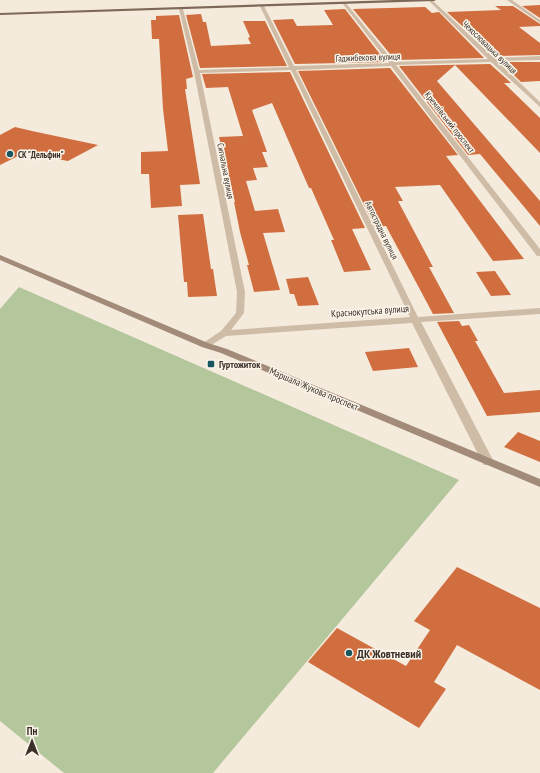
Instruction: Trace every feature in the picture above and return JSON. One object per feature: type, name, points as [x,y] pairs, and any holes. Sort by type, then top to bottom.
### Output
[{"type":"main road","points":[[0,14],[434,0]]},
{"type":"street","name":"Чехословацька вулиця","points":[[430,0],[540,105]]},
{"type":"street","points":[[509,0],[540,22]]},
{"type":"street","name":"Кремлівський проспект","points":[[345,3],[540,254]]},
{"type":"street","name":"Автострадна вулиця","points":[[262,6],[415,319],[488,462]]},
{"type":"street","name":"Сигнальна вулиця","points":[[181,9],[197,72],[241,292],[240,313],[224,333]]},
{"type":"street","name":"Гаджибекова вулиця","points":[[197,72],[540,58]]},
{"type":"street","name":"Маршала Жукова проспект","points":[[0,257],[205,345],[224,351],[540,483]]},
{"type":"street","name":"Краснокутська вулиця","points":[[205,345],[224,333],[540,311]]},
{"type":"green space","points":[[19,287],[459,480],[213,773],[64,773],[0,721],[0,309]]},
{"type":"building","points":[[540,5],[540,18],[522,6]]},
{"type":"building","points":[[495,6],[513,6],[540,24],[540,26],[519,27],[540,43],[540,55],[495,56],[447,12],[501,10]]},
{"type":"building","points":[[425,7],[432,13],[439,12],[484,58],[395,60],[353,9]]},
{"type":"building","points":[[345,9],[386,62],[295,64],[273,20],[293,19],[297,26],[333,25],[324,10]]},
{"type":"building","points":[[201,14],[203,22],[206,22],[211,46],[251,44],[248,38],[250,37],[243,21],[265,21],[287,66],[200,68],[186,15]]},
{"type":"building","points":[[179,15],[193,77],[186,79],[187,89],[185,89],[200,184],[180,185],[182,206],[151,208],[149,174],[141,174],[141,152],[168,151],[163,109],[159,39],[152,39],[151,20],[156,20],[156,16]]},
{"type":"building","points":[[501,62],[540,62],[540,81],[521,82]]},
{"type":"building","points":[[490,64],[511,83],[504,83],[540,118],[540,153],[455,65],[437,81],[540,201],[540,226],[480,154],[468,155],[399,66]]},
{"type":"building","points":[[390,68],[458,155],[446,156],[524,259],[493,261],[440,185],[395,187],[403,201],[398,201],[433,267],[429,267],[454,313],[433,314],[386,226],[375,227],[298,71]]},
{"type":"building","points":[[290,72],[365,228],[352,229],[371,270],[344,272],[331,240],[334,240],[311,188],[309,188],[272,103],[252,110],[267,152],[262,152],[268,167],[253,168],[257,180],[246,181],[255,211],[278,209],[285,232],[263,233],[280,290],[254,292],[247,265],[249,265],[240,232],[235,202],[219,137],[243,136],[228,87],[206,88],[202,74]]},
{"type":"building","points":[[15,127],[98,145],[68,161],[24,153],[0,165],[0,135]]},
{"type":"building","points":[[203,214],[211,269],[213,269],[217,296],[188,297],[187,282],[184,282],[178,215]]},
{"type":"building","points":[[495,271],[511,295],[491,296],[476,272]]},
{"type":"building","points":[[308,277],[319,305],[298,306],[294,294],[290,294],[286,279]]},
{"type":"building","points":[[459,321],[462,326],[469,325],[478,341],[475,341],[504,393],[540,390],[540,412],[487,416],[437,322]]},
{"type":"building","points":[[409,348],[418,367],[373,371],[365,352]]},
{"type":"building","points":[[518,432],[540,441],[540,462],[504,447]]},
{"type":"building","name":"ДК Жовтневий","points":[[457,567],[540,608],[540,690],[457,645],[434,682],[446,689],[419,728],[308,662],[337,628],[406,666],[430,630],[414,621]]},
{"type":"place","name":"СК \"Дельфин\"","points":[[10,154]]},
{"type":"place","name":"Гуртожиток","points":[[211,364]]},
{"type":"place","name":"ДК Жовтневий","points":[[349,653]]}]
